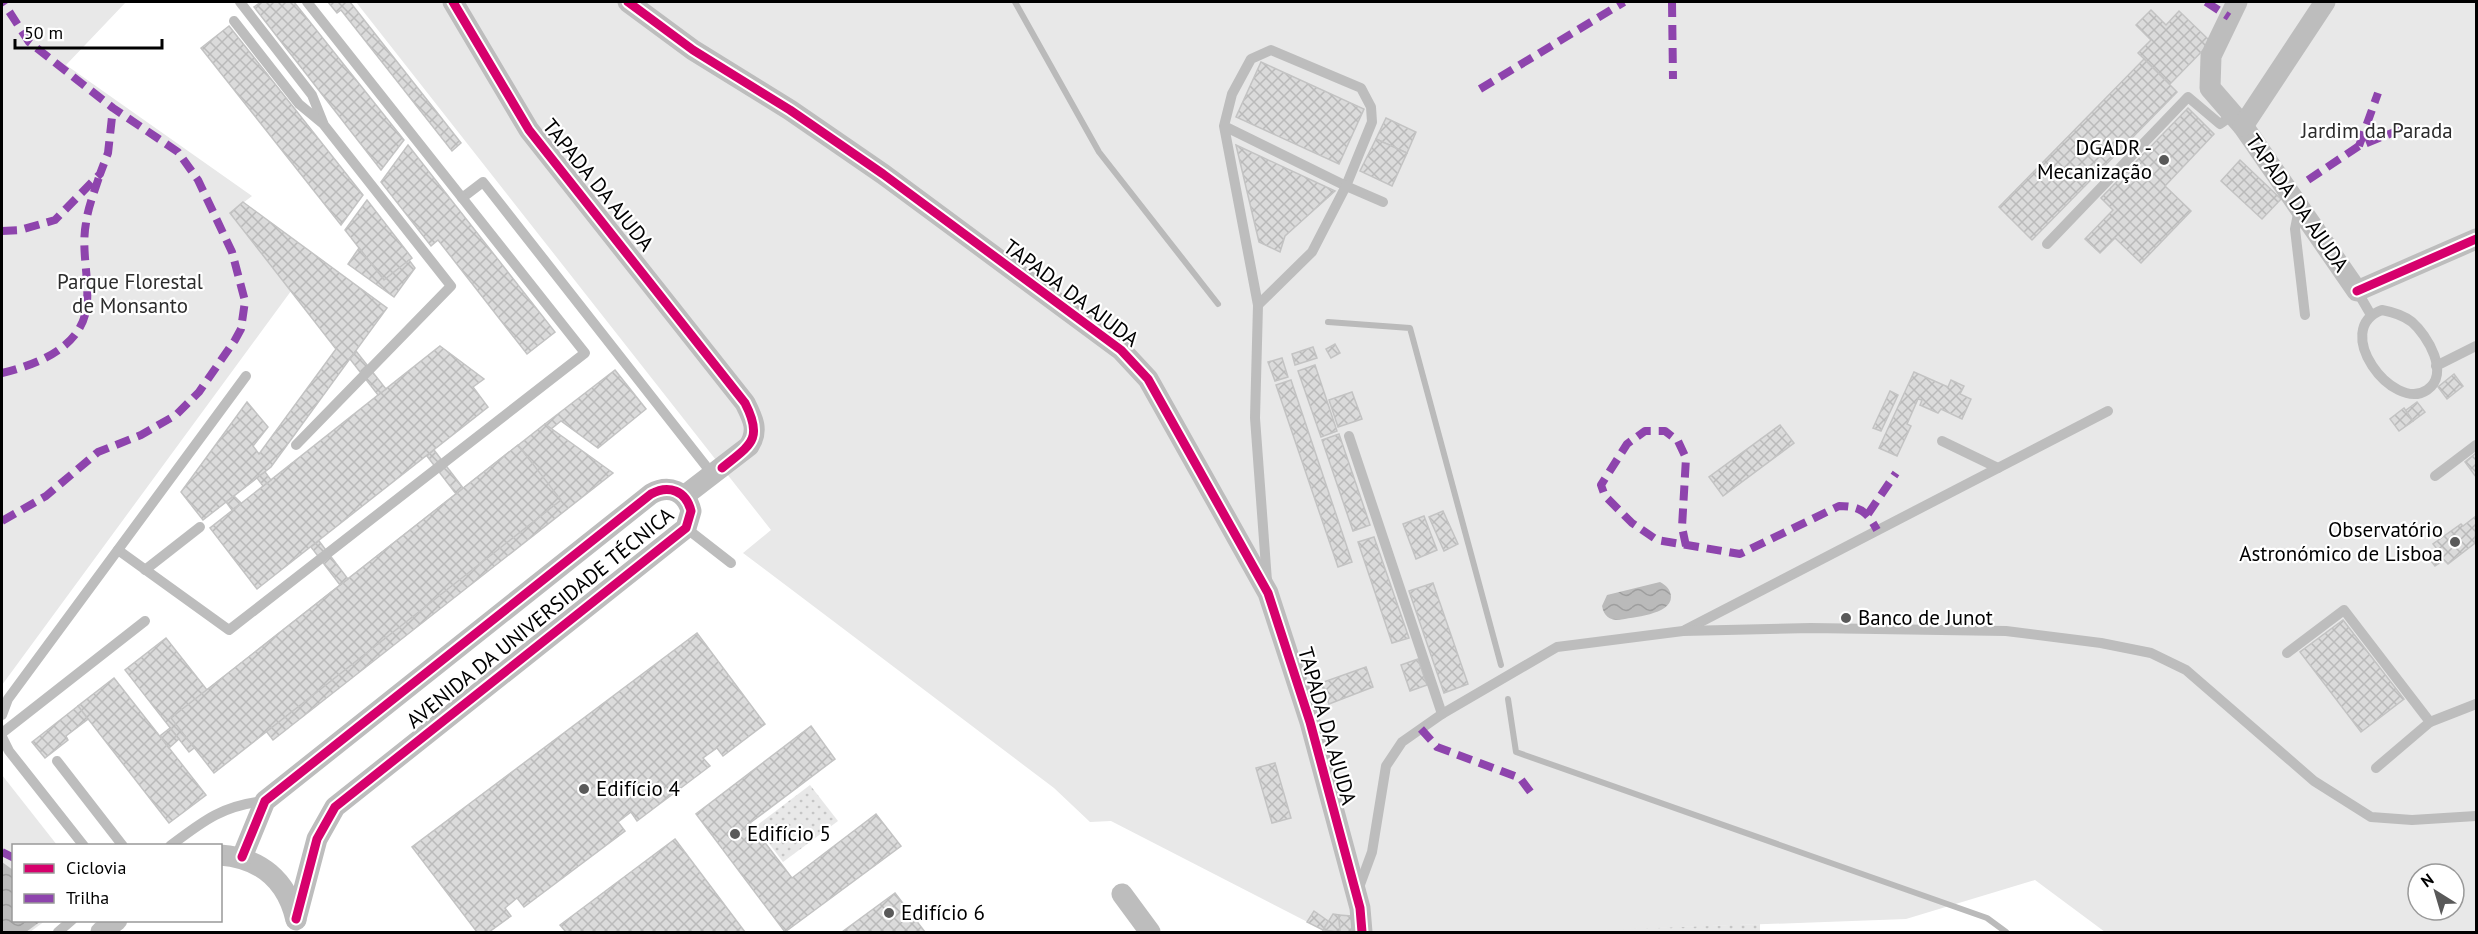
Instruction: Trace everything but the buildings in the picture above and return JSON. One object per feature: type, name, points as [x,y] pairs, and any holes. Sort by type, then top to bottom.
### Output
[{"type":"street","name":"TAPADA DA AJUDA","points":[[453,2],[529,130],[592,213],[630,255],[745,403],[754,422],[754,437],[749,446],[684,496]]},
{"type":"street","name":"TAPADA DA AJUDA","points":[[628,2],[693,50],[790,110],[883,174],[1120,350],[1148,379],[1268,593],[1310,722],[1356,895],[1362,933]]},
{"type":"street","name":"TAPADA DA AJUDA","points":[[2237,2],[2211,56],[2210,88],[2238,121],[2357,291],[2476,239]]},
{"type":"street","name":"TAPADA DA AJUDA","points":[[2238,121],[2325,2]]},
{"type":"street","name":"AVENIDA DA UNIVERSIDADE TÉCNICA","points":[[242,857],[265,801],[651,494],[664,489],[684,496],[691,511],[686,528],[336,807],[317,838],[295,926]]},
{"type":"street","points":[[222,855],[242,857],[262,867],[279,883],[291,902],[295,926]]},
{"type":"street","points":[[1122,894],[1150,933]]},
{"type":"street","points":[[101,933],[116,922]]},
{"type":"lane","points":[[240,2],[312,95],[324,125]]},
{"type":"lane","points":[[118,550],[229,630],[585,353],[307,2]]},
{"type":"lane","points":[[234,21],[300,104],[324,125],[451,286],[296,446]]},
{"type":"lane","points":[[1258,305],[1312,252],[1346,186],[1372,122],[1371,106],[1360,88],[1271,50],[1251,59],[1232,94],[1224,126],[1258,305],[1255,418],[1268,593]]},
{"type":"lane","points":[[2046,244],[2188,98],[2220,124],[2238,121]]},
{"type":"lane","points":[[1224,126],[1383,202]]},
{"type":"lane","points":[[462,198],[483,182],[713,475]]},
{"type":"lane","points":[[2299,206],[2295,229],[2305,315]]},
{"type":"lane","points":[[2357,291],[2371,315]]},
{"type":"lane","points":[[2382,310],[2396,313],[2411,321],[2433,350],[2436,366],[2435,380],[2427,390],[2416,394],[2402,392],[2388,384],[2375,370],[2366,355],[2362,339],[2363,324],[2371,315],[2382,310]]},
{"type":"lane","points":[[2436,366],[2476,346]]},
{"type":"lane","points":[[2,715],[8,699],[246,376]]},
{"type":"lane","points":[[1683,631],[2108,411]]},
{"type":"lane","points":[[1349,436],[1442,714]]},
{"type":"lane","points":[[1942,441],[1998,468]]},
{"type":"lane","points":[[2435,476],[2476,445]]},
{"type":"lane","points":[[145,570],[200,527]]},
{"type":"lane","points":[[686,528],[731,563]]},
{"type":"lane","points":[[2287,653],[2344,610],[2430,722]]},
{"type":"lane","points":[[82,844],[9,751],[2,735],[145,621]]},
{"type":"lane","points":[[1356,895],[1372,852],[1386,766],[1402,742],[1442,714],[1557,646],[1683,631],[1811,628],[2006,631],[2101,643],[2151,653],[2186,670],[2314,781],[2371,817],[2412,820],[2476,816]]},
{"type":"lane","points":[[2376,768],[2430,722],[2476,704]]},
{"type":"lane","points":[[57,761],[121,844]]},
{"type":"lane","points":[[173,844],[200,823],[237,804],[265,801]]},
{"type":"lane","points":[[58,933],[71,922]]},
{"type":"green space","name":"Parque Florestal de Monsanto","points":[[2,2],[126,2],[66,65],[252,196],[230,213],[291,291],[2,685]]},
{"type":"green space","name":"Jardim da Parada","points":[[356,2],[2476,2],[2476,932],[2105,932],[2035,880],[1906,919],[1547,932],[1327,932],[1111,821],[1090,822],[1054,788],[743,553],[771,530]]},
{"type":"green space","points":[[2,775],[56,844],[12,844],[12,922],[44,922],[30,932],[2,932]]},
{"type":"green space","points":[[810,785],[838,821],[783,862],[756,826]]},
{"type":"green space","points":[[1760,924],[1760,932],[1547,932],[1548,931]]},
{"type":"water","points":[[1660,582],[1668,588],[1671,594],[1665,608],[1650,614],[1619,620],[1607,617],[1604,612],[1602,606],[1607,595]]},
{"type":"water","points":[[2,862],[12,869],[12,922],[40,922],[26,932],[2,932]]},
{"type":"waterway","points":[[1015,2],[1099,152],[1218,304]]},
{"type":"waterway","points":[[1328,322],[1410,328],[1501,665]]},
{"type":"waterway","points":[[1508,699],[1516,752],[1987,918],[2006,932]]},
{"type":"marked path","points":[[2,521],[46,496],[98,452],[141,435],[176,415],[199,392],[235,340],[241,329],[245,301],[232,252],[198,180],[178,152],[113,108],[29,42],[3,2]]},
{"type":"marked path","points":[[1480,89],[1624,2]]},
{"type":"marked path","points":[[1672,2],[1673,79]]},
{"type":"marked path","points":[[2206,2],[2229,17]]},
{"type":"marked path","points":[[2359,146],[2378,93]]},
{"type":"marked path","points":[[2,231],[20,230],[55,220],[100,174],[108,153],[113,108]]},
{"type":"marked path","points":[[2308,180],[2359,146],[2407,127]]},
{"type":"marked path","points":[[2,373],[31,364],[58,351],[78,330],[87,302],[84,243],[86,223],[100,174]]},
{"type":"marked path","points":[[1686,546],[1682,527],[1686,458],[1678,441],[1665,431],[1645,431],[1627,444],[1601,485],[1605,496],[1632,523],[1657,540],[1740,554],[1839,506],[1853,507],[1862,511],[1877,530]]},
{"type":"marked path","points":[[1868,514],[1896,473]]},
{"type":"marked path","points":[[1421,729],[1437,747],[1520,778],[1535,798]]},
{"type":"marked path","points":[[2,852],[12,857]]},
{"type":"cycle path","points":[[453,2],[529,130],[745,403],[753,426],[751,441],[722,468]]},
{"type":"cycle path","points":[[628,2],[693,50],[790,110],[883,174],[1121,350],[1148,379],[1268,593],[1310,722],[1360,908],[1362,932]]},
{"type":"cycle path","points":[[2357,291],[2476,239]]},
{"type":"cycle path","points":[[242,857],[265,801],[651,494],[664,490],[681,494],[689,504],[691,511],[686,528],[335,807],[317,839],[296,919]]},
{"type":"place","name":"DGADR - Mecanização","points":[[2164,160]]},
{"type":"place","name":"Observatório Astronómico de Lisboa","points":[[2455,542]]},
{"type":"place","name":"Banco de Junot","points":[[1846,618]]},
{"type":"place","name":"Edifício 4","points":[[584,789]]},
{"type":"place","name":"Edifício 5","points":[[735,834]]},
{"type":"place","name":"Edifício 6","points":[[889,913]]}]
